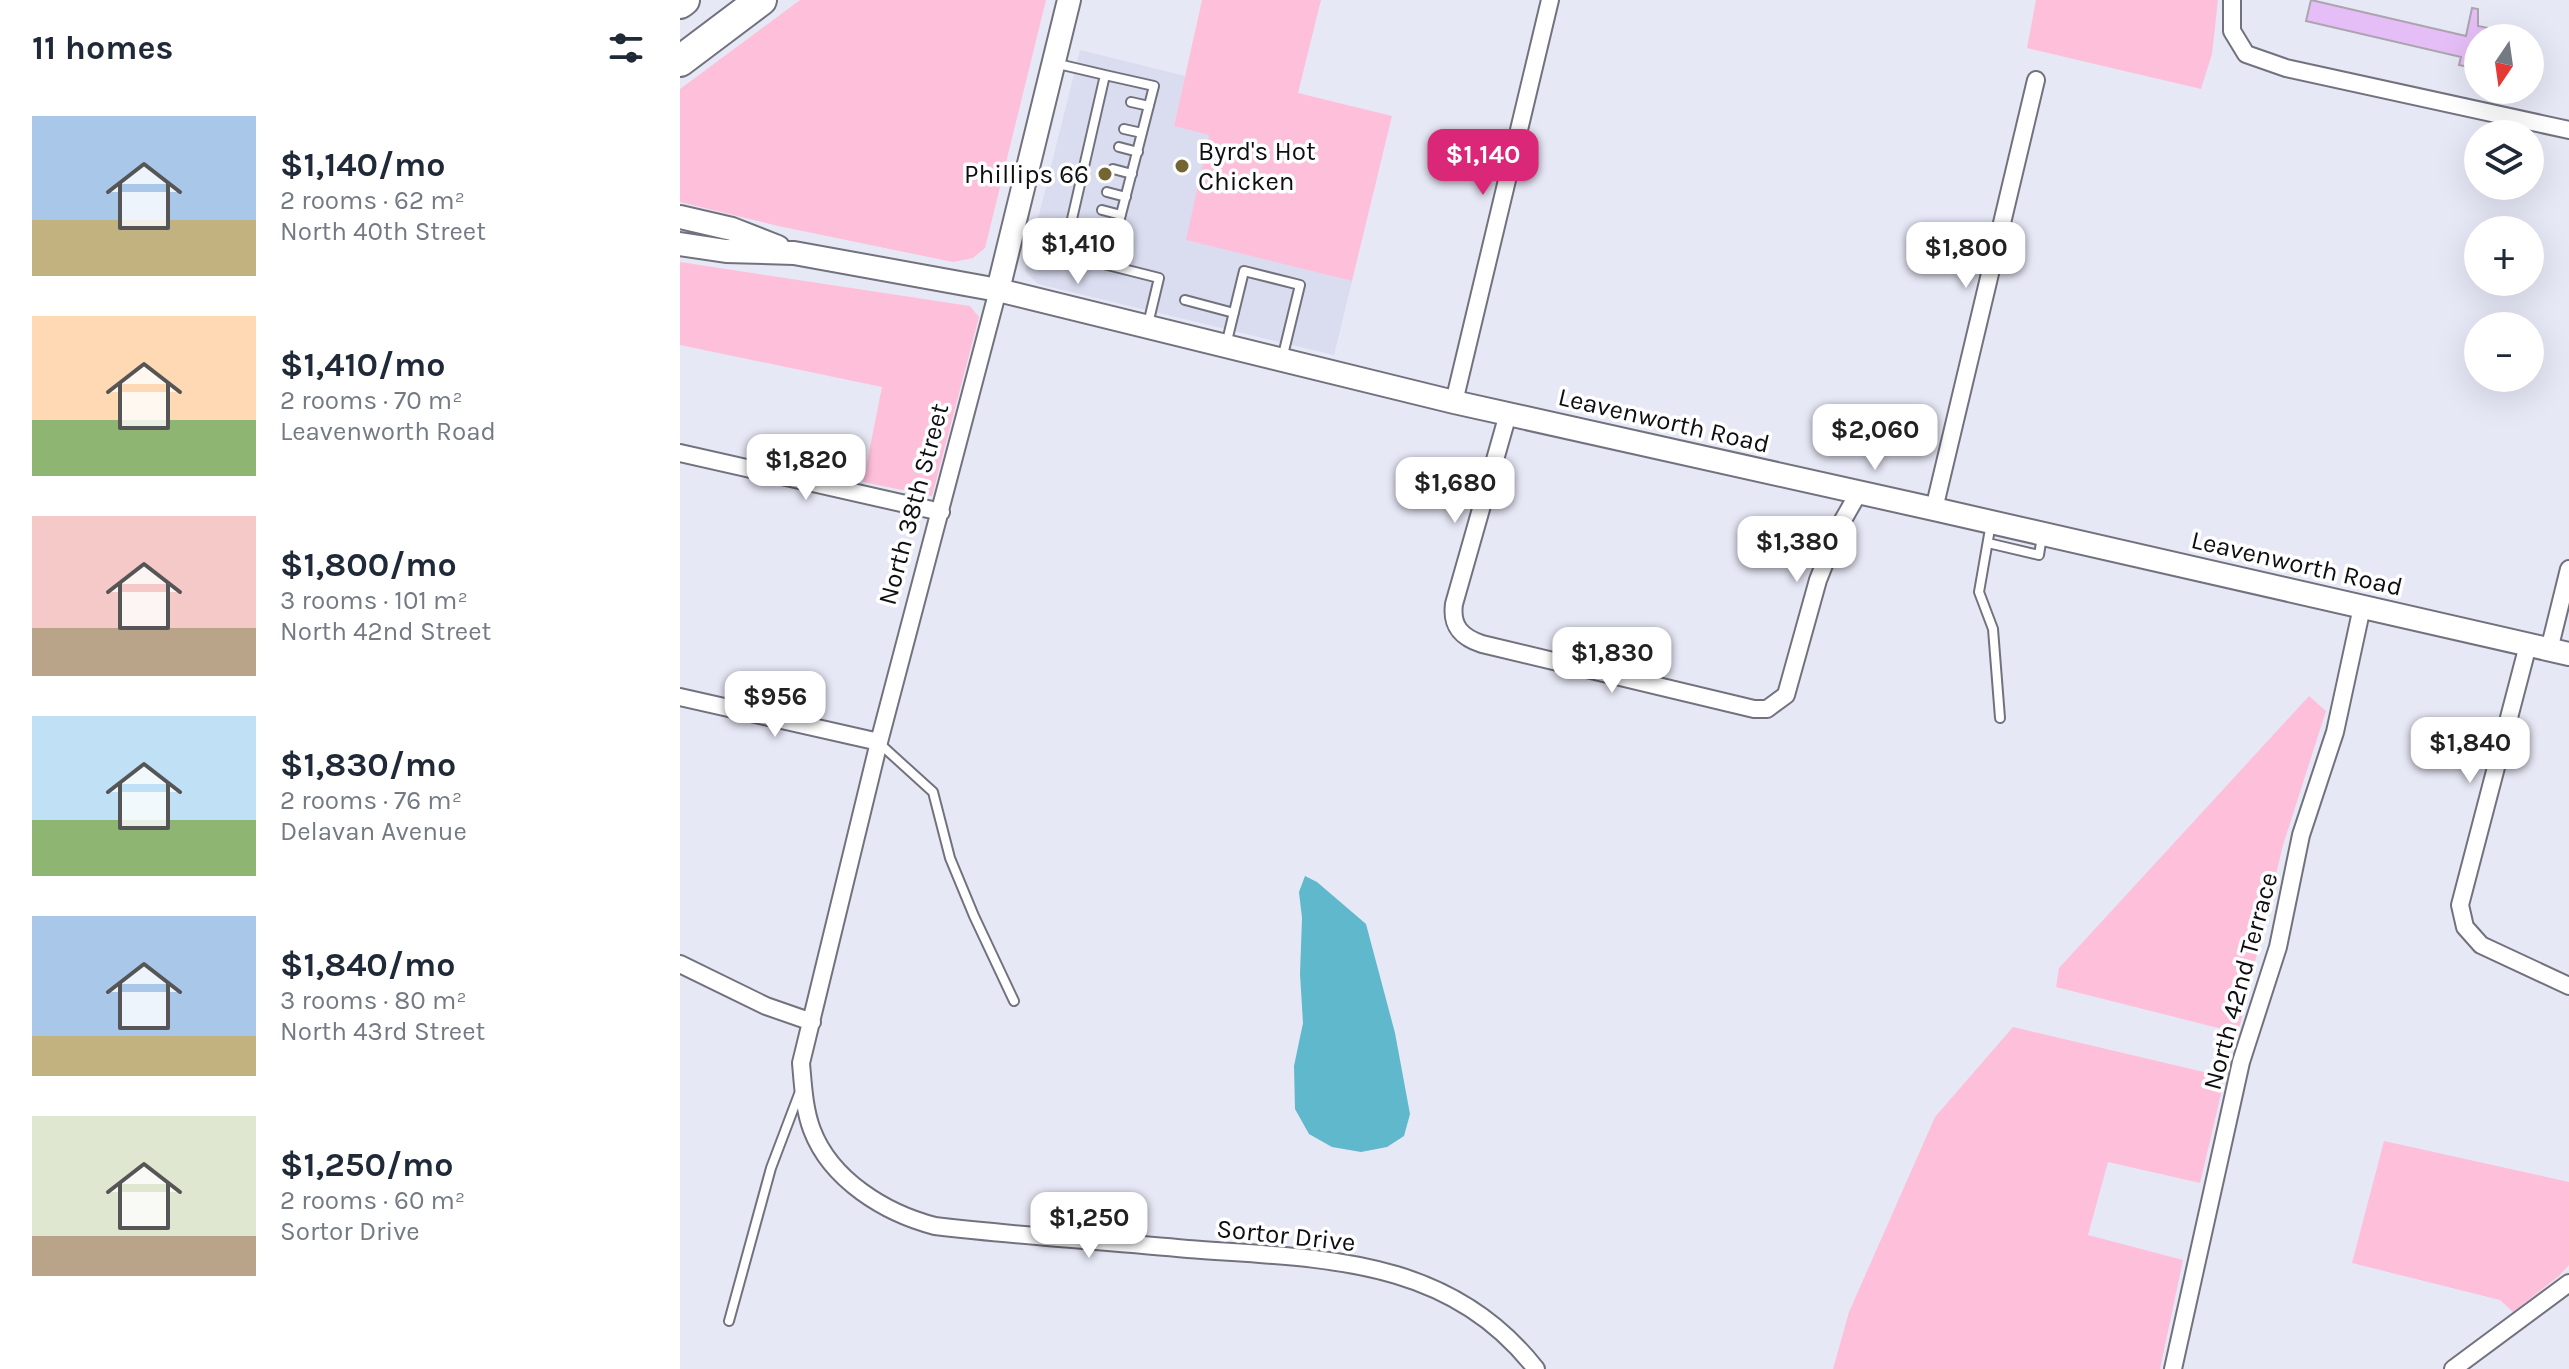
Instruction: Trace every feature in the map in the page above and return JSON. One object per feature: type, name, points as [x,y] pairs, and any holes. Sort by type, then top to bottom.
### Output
[{"type":"highway","points":[[680,61],[761,0]]},
{"type":"main road","name":"North 38th Street","points":[[998,290],[1069,0]]},
{"type":"main road","name":"Leavenworth Road","points":[[680,217],[732,229],[794,253]]},
{"type":"main road","name":"Leavenworth Road","points":[[680,244],[726,251],[794,253],[998,290],[1454,402],[1934,509],[1990,532],[2043,534],[2549,650]]},
{"type":"street","points":[[1454,402],[1550,0]]},
{"type":"street","points":[[2232,0],[2232,31],[2246,54],[2286,68],[2569,130]]},
{"type":"street","points":[[1934,509],[2036,80]]},
{"type":"street","name":"North 38th Street","points":[[812,1022],[879,742],[998,290]]},
{"type":"street","points":[[1508,414],[1454,604],[1452,615],[1458,630],[1482,644],[1754,709],[1767,709],[1786,695],[1818,580],[1839,527],[1859,492]]},
{"type":"street","points":[[680,453],[941,512]]},
{"type":"street","points":[[2569,569],[2549,650],[2460,905],[2465,927],[2481,945],[2569,986]]},
{"type":"street","name":"North 42nd Terrace","points":[[2173,1369],[2241,1062],[2278,947],[2301,835],[2335,732],[2362,607]]},
{"type":"street","points":[[680,697],[879,742]]},
{"type":"street","points":[[680,964],[766,1006],[812,1022]]},
{"type":"street","name":"Sortor Drive","points":[[812,1022],[801,1063],[811,1129],[821,1149],[849,1180],[883,1207],[935,1226],[1324,1259],[1394,1273],[1420,1282],[1481,1314],[1536,1369]]},
{"type":"street","points":[[2453,1369],[2569,1283]]},
{"type":"lane","points":[[1054,63],[1154,86],[1108,265]]},
{"type":"lane","points":[[1105,75],[1080,185],[1075,228],[1064,254],[1159,278],[1148,327]]},
{"type":"lane","points":[[1101,94],[1113,97]]},
{"type":"lane","points":[[1131,102],[1149,106]]},
{"type":"lane","points":[[1094,122],[1104,124]]},
{"type":"lane","points":[[1124,129],[1142,133]]},
{"type":"lane","points":[[1090,140],[1101,143]]},
{"type":"lane","points":[[1119,147],[1138,152]]},
{"type":"lane","points":[[1085,162],[1095,164]]},
{"type":"lane","points":[[1113,169],[1132,174]]},
{"type":"lane","points":[[1080,185],[1090,187]]},
{"type":"lane","points":[[1107,192],[1126,197]]},
{"type":"lane","points":[[1102,210],[1121,215]]},
{"type":"lane","points":[[1097,234],[1115,238]]},
{"type":"lane","points":[[1226,346],[1244,271],[1300,285],[1282,360]]},
{"type":"lane","points":[[1185,300],[1234,313]]},
{"type":"lane","points":[[1990,532],[1979,592],[1993,629],[2000,718]]},
{"type":"lane","points":[[879,742],[933,792],[950,858],[1014,1001]]},
{"type":"lane","points":[[729,1321],[771,1168],[803,1086]]},
{"type":"shaded area","points":[[800,0],[1046,0],[985,248],[973,258],[953,262],[778,226],[680,202],[680,89]]},
{"type":"shaded area","points":[[1202,0],[1321,0],[1298,93],[1392,116],[1352,281],[1186,240],[1209,135],[1174,126]]},
{"type":"shaded area","points":[[2036,0],[2218,0],[2212,54],[2201,89],[2027,48]]},
{"type":"shaded area","points":[[1080,50],[1185,76],[1174,126],[1209,135],[1187,240],[1352,281],[1334,355],[1038,284],[1025,271]]},
{"type":"shaded area","points":[[680,262],[970,306],[979,317],[932,496],[863,482],[882,387],[680,345]]},
{"type":"shaded area","points":[[2309,696],[2326,711],[2283,845],[2238,1033],[2056,987],[2059,968]]},
{"type":"shaded area","points":[[2013,1027],[2225,1077],[2200,1183],[2108,1162],[2088,1235],[2183,1260],[2160,1369],[1833,1369],[1849,1312],[1935,1117]]},
{"type":"shaded area","points":[[2384,1141],[2569,1182],[2569,1265],[2513,1312],[2500,1300],[2352,1263]]},
{"type":"water","points":[[1305,876],[1317,882],[1366,924],[1395,1033],[1410,1114],[1404,1136],[1387,1147],[1361,1152],[1332,1147],[1309,1134],[1295,1109],[1294,1066],[1303,1023],[1299,892]]},
{"type":"building","points":[[2311,0],[2464,36],[2464,66],[2459,65],[2461,57],[2306,21]]},
{"type":"building","points":[[2472,8],[2478,9],[2478,24],[2469,24]]},
{"type":"place","name":"Byrd's Hot Chicken","points":[[1182,166]]},
{"type":"place","name":"Phillips 66","points":[[1105,174]]}]
